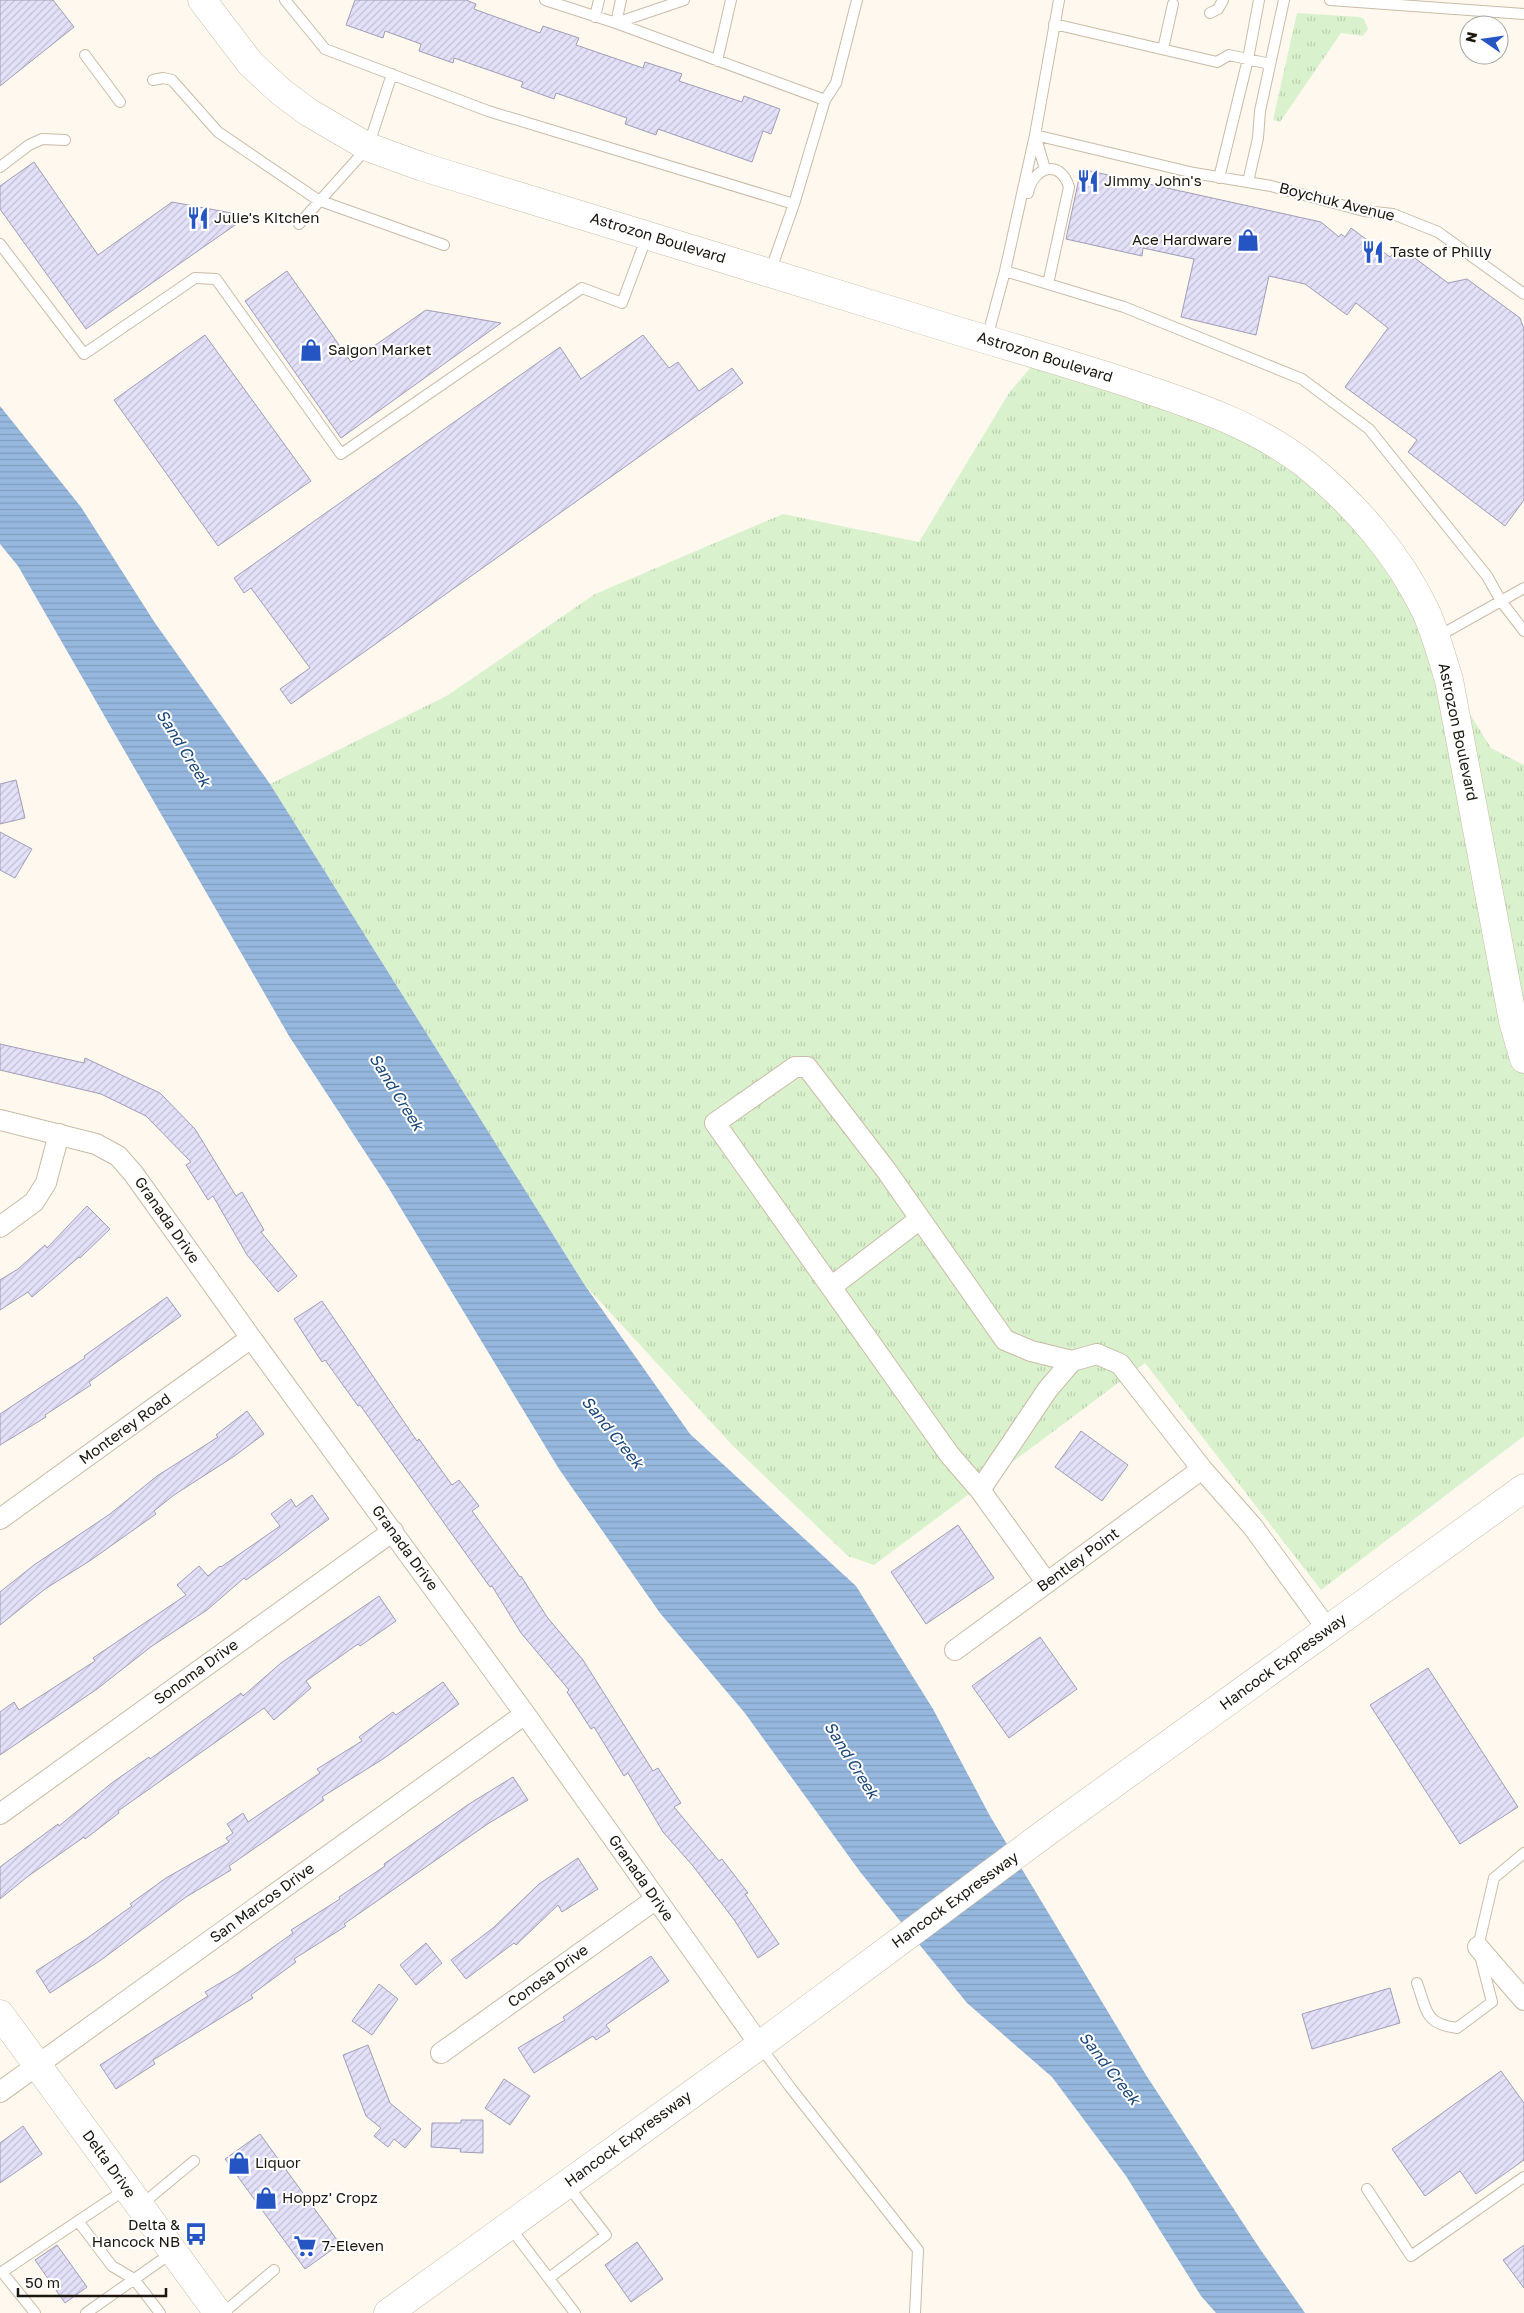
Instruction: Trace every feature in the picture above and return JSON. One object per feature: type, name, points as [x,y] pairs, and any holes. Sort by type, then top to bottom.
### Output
[{"type":"main road","name":"Astrozon Boulevard","points":[[202,0],[250,63],[280,91],[308,112],[368,147],[423,167],[987,339],[1196,405],[1236,423],[1271,442],[1303,463],[1356,511],[1386,548],[1415,591],[1436,638],[1453,697],[1513,1021],[1524,1059]]},
{"type":"main road","name":"Hancock Expressway","points":[[388,2313],[760,2045],[1044,1834],[1524,1488]]},
{"type":"main road","name":"Delta Drive","points":[[0,2014],[218,2313]]},
{"type":"street","points":[[1047,1583],[980,1490],[949,1454],[715,1123],[795,1067],[807,1067],[886,1170],[1005,1340],[1031,1351],[1072,1360],[1097,1354],[1120,1364],[1202,1470],[1253,1527],[1328,1630]]},
{"type":"street","name":"Granada Drive","points":[[0,1120],[96,1144],[118,1156],[133,1173],[525,1714],[760,2045]]},
{"type":"street","points":[[0,1227],[34,1202],[46,1183],[59,1134]]},
{"type":"street","points":[[831,1287],[920,1219]]},
{"type":"street","name":"Monterey Road","points":[[0,1519],[251,1338]]},
{"type":"street","points":[[980,1490],[1048,1389],[1072,1360]]},
{"type":"street","name":"Bentley Point","points":[[954,1650],[1202,1470]]},
{"type":"street","name":"Sonoma Drive","points":[[0,1814],[393,1531]]},
{"type":"street","name":"San Marcos Drive","points":[[0,2092],[525,1714]]},
{"type":"street","name":"Conosa Drive","points":[[441,2053],[656,1899]]},
{"type":"street","points":[[1478,1947],[1524,2000]]},
{"type":"lane","points":[[285,0],[325,48],[488,111],[794,204]]},
{"type":"lane","points":[[545,0],[616,23],[825,100]]},
{"type":"lane","points":[[596,17],[599,0]]},
{"type":"lane","points":[[616,23],[621,0]]},
{"type":"lane","points":[[616,23],[684,0]]},
{"type":"lane","points":[[717,61],[731,0]]},
{"type":"lane","points":[[770,273],[794,204],[825,100],[836,82],[857,0]]},
{"type":"lane","points":[[987,339],[1005,271],[1035,134],[1059,0]]},
{"type":"lane","points":[[1210,13],[1218,9],[1223,0]]},
{"type":"lane","points":[[1219,178],[1248,59],[1259,0]]},
{"type":"lane","points":[[1248,182],[1284,0]]},
{"type":"lane","points":[[1330,0],[1524,14]]},
{"type":"lane","points":[[1163,49],[1172,4]]},
{"type":"lane","points":[[1054,24],[1217,62],[1229,55],[1270,64]]},
{"type":"lane","points":[[85,54],[120,102]]},
{"type":"lane","points":[[299,224],[318,200],[368,147],[392,74]]},
{"type":"lane","points":[[153,80],[163,78],[172,80],[218,132],[318,200],[444,245]]},
{"type":"lane","points":[[1035,134],[1045,169]]},
{"type":"lane","name":"Boychuk Avenue","points":[[1035,134],[1219,178],[1272,186],[1364,210],[1393,214],[1438,232],[1524,294]]},
{"type":"lane","points":[[0,167],[29,145],[42,139],[65,140]]},
{"type":"lane","points":[[1013,233],[1023,218],[1030,185],[1036,174],[1045,169],[1054,170],[1066,177],[1069,187],[1048,284]]},
{"type":"lane","points":[[0,244],[84,354],[195,278],[216,279],[341,454],[582,288],[622,303],[647,235]]},
{"type":"lane","points":[[1005,271],[1124,308],[1302,380],[1368,429],[1488,576],[1501,601],[1524,631]]},
{"type":"lane","points":[[1436,638],[1524,588]]},
{"type":"lane","points":[[1417,1983],[1429,2017],[1440,2026],[1456,2028],[1492,2002],[1478,1947],[1494,1878],[1524,1853]]},
{"type":"lane","points":[[760,2045],[790,2087],[918,2250],[916,2313]]},
{"type":"lane","points":[[35,2313],[2,2272],[78,2221],[133,2197],[194,2161]]},
{"type":"lane","points":[[1367,2188],[1411,2256],[1524,2177]]},
{"type":"lane","points":[[549,2278],[606,2235],[566,2183]]},
{"type":"lane","points":[[78,2221],[112,2266],[134,2279],[160,2313]]},
{"type":"lane","points":[[508,2225],[575,2313]]},
{"type":"lane","points":[[86,2313],[173,2252]]},
{"type":"lane","points":[[223,2313],[274,2270]]},
{"type":"green space","points":[[1297,13],[1360,17],[1364,19],[1368,29],[1363,36],[1341,33],[1280,122],[1273,120]]},
{"type":"green space","points":[[1041,355],[1271,442],[1356,511],[1449,680],[1491,748],[1524,765],[1524,1436],[1321,1590],[1145,1363],[874,1565],[848,1556],[733,1446],[584,1284],[270,784],[448,695],[595,594],[783,514],[919,542],[1009,393]]},
{"type":"water","name":"Sand Creek","points":[[0,406],[81,507],[155,623],[270,784],[584,1284],[690,1434],[856,1586],[933,1709],[990,1816],[1146,2075],[1260,2249],[1305,2313],[1216,2313],[1201,2296],[1126,2176],[1052,2077],[967,2003],[861,1873],[744,1712],[660,1613],[559,1469],[388,1187],[289,1036],[18,566],[0,544]]},
{"type":"building","points":[[0,0],[53,0],[74,27],[0,86]]},
{"type":"building","points":[[355,0],[466,0],[476,4],[474,9],[540,33],[543,26],[579,38],[576,45],[643,68],[645,62],[682,74],[679,81],[742,102],[744,96],[780,109],[771,134],[763,131],[752,162],[658,129],[656,135],[625,124],[627,118],[556,93],[554,99],[521,87],[523,82],[454,58],[453,63],[419,51],[421,44],[385,31],[383,38],[346,25]]},
{"type":"building","points":[[34,162],[98,255],[172,202],[248,216],[86,329],[0,209],[0,186]]},
{"type":"building","points":[[1081,169],[1321,222],[1339,237],[1341,234],[1345,237],[1351,228],[1390,257],[1399,246],[1448,283],[1467,279],[1520,318],[1524,329],[1524,500],[1505,526],[1408,452],[1417,440],[1345,387],[1388,328],[1356,303],[1347,315],[1305,284],[1269,276],[1256,335],[1181,317],[1194,259],[1143,248],[1142,256],[1066,239]]},
{"type":"building","points":[[287,271],[351,362],[426,310],[501,323],[341,438],[245,301]]},
{"type":"building","points":[[205,335],[311,481],[218,546],[114,400]]},
{"type":"building","points":[[643,335],[669,368],[678,362],[699,391],[732,368],[743,383],[291,704],[280,689],[310,668],[251,588],[244,593],[234,578],[560,347],[581,379]]},
{"type":"building","points":[[16,780],[25,818],[0,824],[0,784]]},
{"type":"building","points":[[0,832],[32,849],[15,878],[0,870]]},
{"type":"building","points":[[0,1044],[84,1063],[85,1058],[160,1093],[195,1129],[236,1196],[242,1192],[264,1230],[261,1232],[297,1276],[278,1292],[247,1255],[213,1196],[208,1200],[186,1165],[191,1162],[146,1116],[101,1094],[0,1070]]},
{"type":"building","points":[[87,1206],[110,1229],[80,1258],[32,1297],[28,1292],[0,1310],[0,1280],[18,1269],[45,1245],[47,1248]]},
{"type":"building","points":[[167,1297],[181,1316],[89,1382],[91,1385],[45,1415],[46,1417],[0,1445],[0,1414],[85,1358],[84,1356]]},
{"type":"building","points":[[322,1301],[417,1441],[419,1439],[452,1485],[459,1480],[479,1506],[472,1511],[521,1576],[547,1617],[583,1660],[653,1771],[658,1768],[681,1803],[674,1807],[719,1861],[722,1859],[748,1893],[745,1894],[779,1944],[758,1958],[735,1921],[693,1866],[663,1832],[628,1773],[624,1776],[594,1727],[591,1729],[567,1692],[569,1690],[521,1633],[492,1586],[490,1587],[360,1405],[358,1406],[325,1360],[322,1362],[294,1319]]},
{"type":"building","points":[[247,1411],[264,1434],[233,1457],[174,1495],[154,1511],[156,1514],[91,1560],[45,1589],[0,1625],[0,1592],[34,1565],[110,1514],[157,1476],[218,1437],[216,1435]]},
{"type":"building","points":[[1081,1431],[1128,1465],[1102,1501],[1055,1467]]},
{"type":"building","points":[[312,1495],[329,1519],[246,1580],[244,1578],[207,1610],[152,1646],[97,1689],[0,1755],[0,1712],[14,1702],[19,1710],[95,1661],[93,1658],[186,1595],[177,1585],[199,1566],[208,1576],[280,1526],[271,1514],[291,1499],[296,1507]]},
{"type":"building","points":[[958,1525],[994,1578],[926,1624],[891,1572]]},
{"type":"building","points":[[379,1596],[396,1621],[360,1646],[358,1644],[306,1681],[311,1688],[274,1720],[264,1708],[118,1811],[119,1813],[85,1839],[84,1837],[27,1877],[0,1899],[0,1867],[58,1824],[59,1826],[113,1782],[149,1757],[150,1759],[241,1693],[243,1696],[281,1663]]},
{"type":"building","points":[[1040,1637],[1077,1689],[1009,1738],[972,1686]]},
{"type":"building","points":[[1428,1668],[1518,1807],[1460,1844],[1370,1705]]},
{"type":"building","points":[[443,1682],[459,1704],[383,1759],[322,1797],[324,1800],[229,1866],[231,1870],[186,1897],[101,1960],[50,1993],[36,1971],[86,1939],[132,1906],[130,1904],[166,1878],[229,1842],[226,1838],[233,1833],[227,1824],[243,1813],[248,1822],[320,1773],[317,1769],[362,1741],[359,1737],[393,1712],[396,1715]]},
{"type":"building","points":[[513,1777],[528,1800],[489,1823],[344,1924],[346,1926],[294,1959],[296,1962],[251,1995],[253,1998],[153,2060],[155,2064],[116,2089],[100,2065],[208,1996],[205,1992],[237,1973],[293,1933],[291,1930],[340,1899],[339,1897],[385,1866],[384,1864],[469,1804]]},
{"type":"building","points":[[578,1858],[598,1889],[562,1912],[558,1905],[516,1945],[514,1943],[466,1979],[451,1960],[493,1928],[539,1884]]},
{"type":"building","points":[[426,1943],[442,1963],[416,1985],[400,1965]]},
{"type":"building","points":[[651,1956],[669,1981],[606,2025],[610,2031],[596,2040],[593,2036],[534,2073],[518,2048],[565,2020],[563,2017]]},
{"type":"building","points":[[379,1984],[398,1999],[372,2035],[352,2021]]},
{"type":"building","points":[[1390,1988],[1400,2023],[1312,2049],[1302,2014]]},
{"type":"building","points":[[368,2045],[390,2103],[421,2129],[405,2148],[394,2139],[388,2147],[374,2136],[381,2128],[366,2116],[343,2055]]},
{"type":"building","points":[[1501,2071],[1524,2103],[1524,2160],[1476,2194],[1460,2171],[1425,2196],[1392,2149]]},
{"type":"building","points":[[504,2079],[530,2096],[510,2125],[485,2108]]},
{"type":"building","points":[[461,2120],[483,2120],[483,2153],[460,2152],[461,2149],[431,2147],[432,2123],[461,2123]]},
{"type":"building","points":[[23,2126],[42,2154],[0,2183],[0,2143]]},
{"type":"building","points":[[260,2134],[340,2244],[305,2269],[225,2159]]},
{"type":"building","points":[[637,2242],[663,2279],[631,2302],[605,2265]]},
{"type":"building","points":[[57,2245],[87,2287],[65,2303],[35,2260]]},
{"type":"building","points":[[1524,2245],[1524,2288],[1503,2260]]},
{"type":"place","name":"Jimmy John's","points":[[1088,181]]},
{"type":"place","name":"Julie's Kitchen","points":[[198,218]]},
{"type":"place","name":"Ace Hardware","points":[[1248,240]]},
{"type":"place","name":"Taste of Philly","points":[[1373,252]]},
{"type":"place","name":"Saigon Market","points":[[311,350]]},
{"type":"place","name":"Liquor","points":[[239,2163]]},
{"type":"place","name":"Hoppz' Cropz","points":[[266,2198]]},
{"type":"place","name":"Delta & Hancock NB","points":[[196,2234]]},
{"type":"place","name":"7-Eleven","points":[[305,2246]]}]
